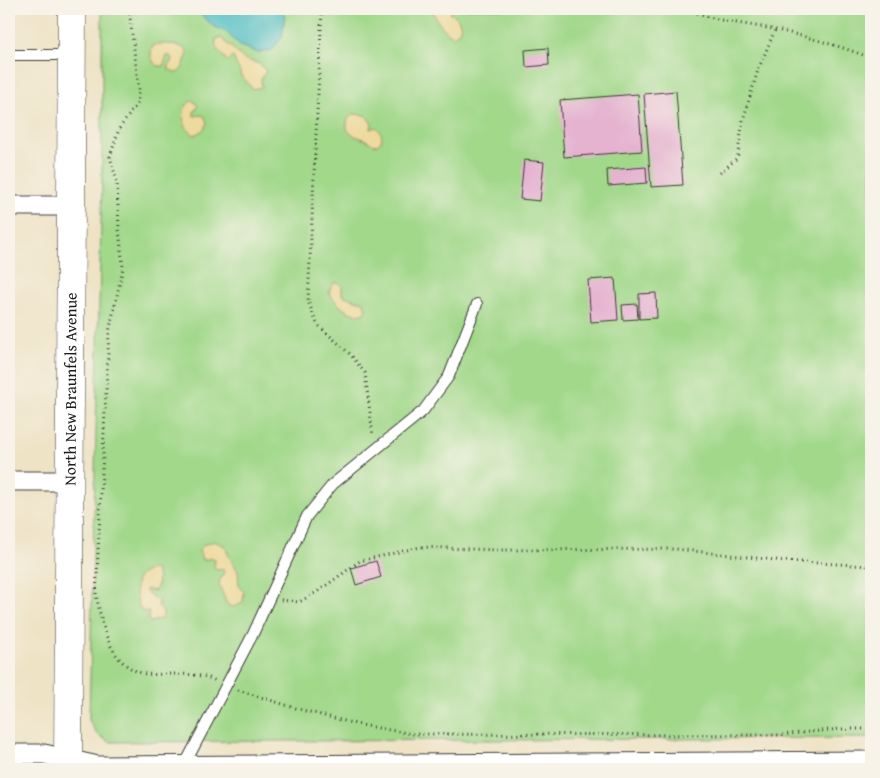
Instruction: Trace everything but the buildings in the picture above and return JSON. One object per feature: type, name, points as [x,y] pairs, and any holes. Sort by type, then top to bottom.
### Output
[{"type":"street","name":"North New Braunfels Avenue","points":[[68,765],[72,9]]},
{"type":"street","points":[[9,206],[71,206]]},
{"type":"street","points":[[9,481],[69,481]]},
{"type":"street","points":[[9,754],[44,754],[68,765],[98,766],[871,761]]},
{"type":"lane","points":[[9,55],[72,55]]},
{"type":"lane","points":[[184,766],[226,686],[307,516],[333,484],[423,412],[449,376],[477,304]]},
{"type":"path","points":[[129,9],[139,90],[137,104],[118,129],[110,157],[117,182],[118,229],[123,268],[109,332],[96,594],[102,624],[112,649],[126,666],[147,674],[182,674],[210,678],[226,686],[302,710],[356,724],[412,734],[781,735],[840,729],[871,729]]},
{"type":"path","points":[[322,9],[308,301],[317,324],[351,355],[365,373],[374,451]]},
{"type":"path","points":[[688,9],[704,17],[776,30],[839,46],[871,58]]},
{"type":"path","points":[[720,173],[737,158],[743,120],[758,70],[776,30]]},
{"type":"path","points":[[268,599],[300,602],[360,561],[420,547],[498,550],[676,549],[784,561],[871,566]]},
{"type":"green space","points":[[102,9],[871,9],[871,738],[109,742],[97,734],[89,720],[102,181]]},
{"type":"sand","points":[[433,9],[452,9],[450,14],[455,15],[459,21],[459,32],[453,36],[446,31],[437,20]]},
{"type":"sand","points":[[221,38],[244,59],[260,64],[266,71],[261,80],[262,87],[253,89],[241,76],[234,58],[232,56],[229,61],[226,60],[218,51],[216,39]]},
{"type":"sand","points":[[157,44],[183,47],[187,57],[179,72],[168,69],[172,59],[170,56],[167,56],[163,66],[158,66],[154,62],[151,58],[151,52],[153,46]]},
{"type":"sand","points":[[191,101],[194,101],[198,106],[194,116],[201,115],[205,117],[207,124],[203,130],[195,135],[187,128],[184,119],[185,109]]},
{"type":"sand","points":[[354,114],[365,115],[372,123],[371,129],[376,127],[378,129],[382,138],[378,144],[374,145],[349,132],[347,127],[348,121]]},
{"type":"sand","points":[[333,283],[342,285],[342,295],[364,302],[366,310],[363,314],[353,313],[339,305],[329,292]]},
{"type":"sand","points":[[214,541],[225,546],[238,571],[239,587],[244,592],[243,602],[234,607],[229,606],[226,602],[220,587],[219,582],[224,572],[223,569],[217,570],[214,567],[215,560],[213,558],[202,560],[199,550],[205,544]]},
{"type":"sand","points":[[152,569],[156,570],[157,588],[154,591],[146,589],[146,592],[159,602],[158,606],[163,612],[163,618],[151,622],[148,620],[149,612],[144,612],[139,606],[136,583],[142,574]]},
{"type":"water","points":[[197,9],[276,9],[285,15],[282,37],[272,50],[258,53],[240,46],[226,32],[213,26]]}]
